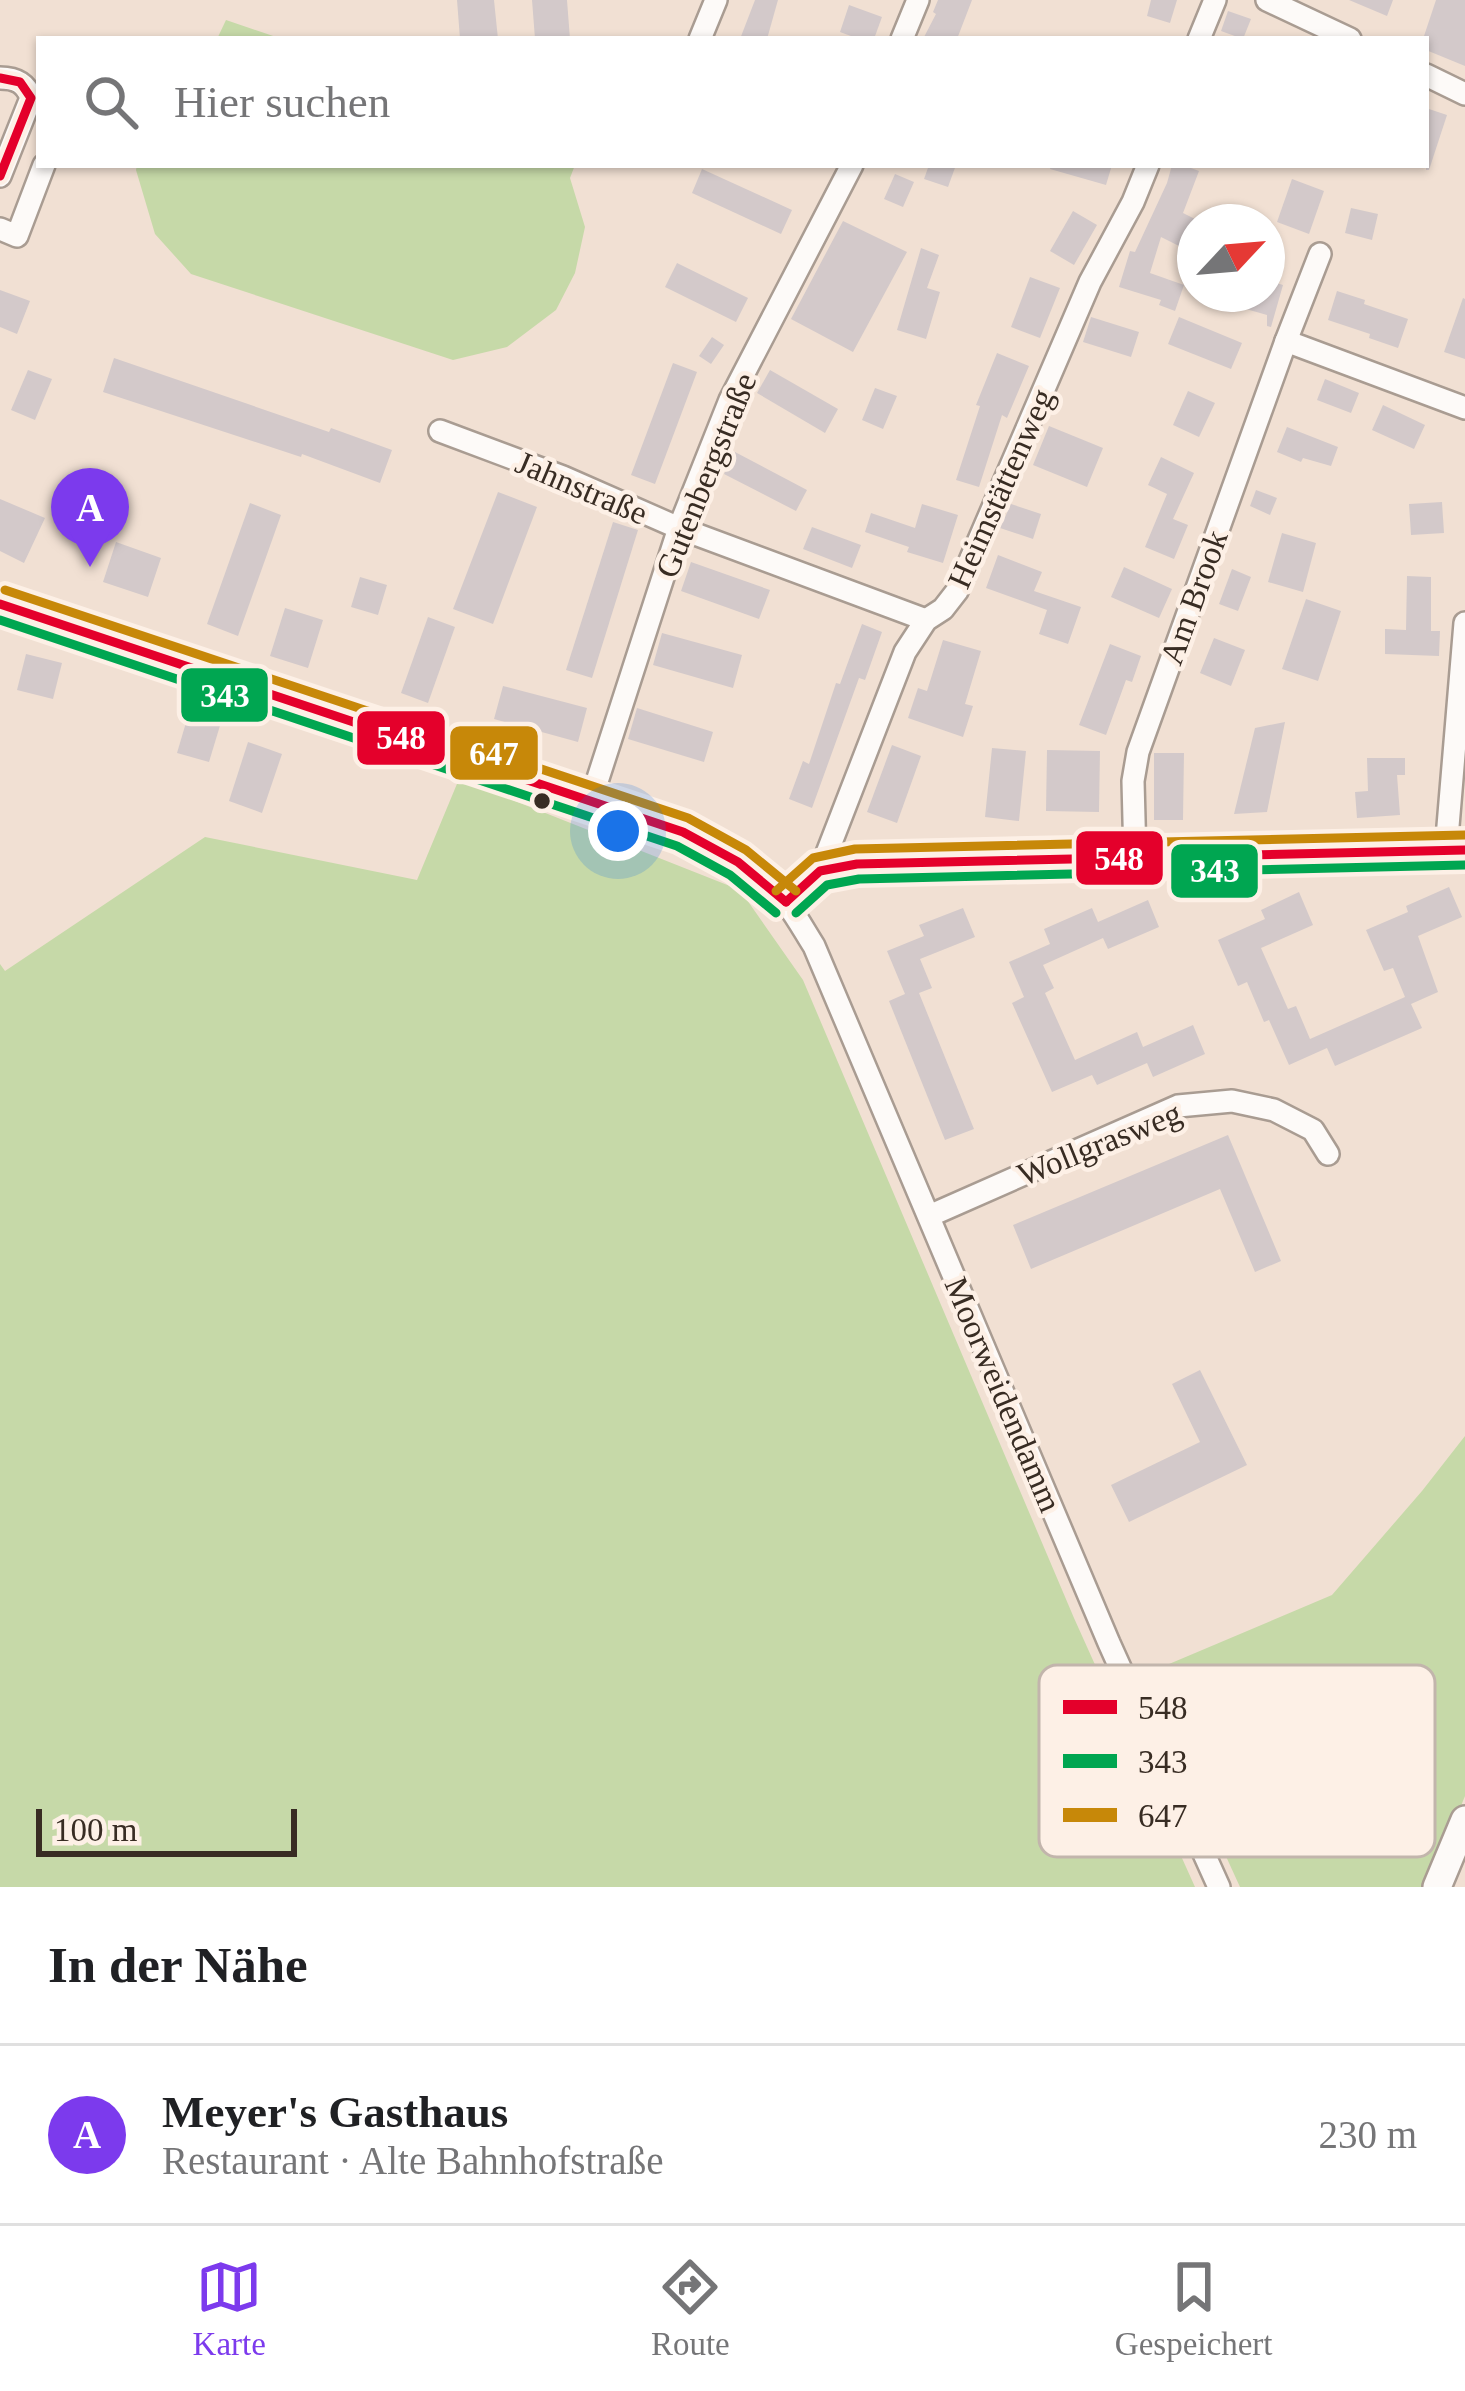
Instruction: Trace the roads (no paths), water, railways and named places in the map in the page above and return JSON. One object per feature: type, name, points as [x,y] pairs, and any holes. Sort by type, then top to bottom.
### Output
[{"type":"main road","points":[[1437,1887],[1465,1820]]},
{"type":"street","points":[[701,36],[716,0]]},
{"type":"street","points":[[903,36],[918,0]]},
{"type":"street","points":[[1200,36],[1215,0]]},
{"type":"street","points":[[1268,0],[1344,36]]},
{"type":"street","points":[[1429,76],[1465,94]]},
{"type":"street","points":[[0,78],[33,85],[30,104],[0,176]]},
{"type":"street","points":[[0,230],[17,236],[43,168]]},
{"type":"street","name":"Gutenbergstraße","points":[[591,800],[679,528],[730,400],[850,168]]},
{"type":"street","name":"Heimstättenweg","points":[[820,871],[905,652],[926,620],[944,609],[957,591],[1090,282],[1147,168]]},
{"type":"street","name":"Am Brook","points":[[1135,858],[1133,782],[1138,752],[1320,254]]},
{"type":"street","points":[[1286,341],[1465,408]]},
{"type":"street","name":"Jahnstraße","points":[[440,430],[679,528],[926,620]]},
{"type":"street","name":"Moorweidendamm","points":[[0,604],[683,832],[764,879],[786,902],[814,946],[1119,1665]]},
{"type":"street","points":[[786,902],[820,871],[856,864],[1456,850],[1465,623]]},
{"type":"street","name":"Wollgrasweg","points":[[929,1216],[1178,1106],[1232,1102],[1274,1110],[1313,1130],[1328,1154]]},
{"type":"street","name":"Moorweidendamm","points":[[1206,1857],[1220,1887]]},
{"type":"place","name":"Meyer's Gasthaus","points":[[90,567]]}]
